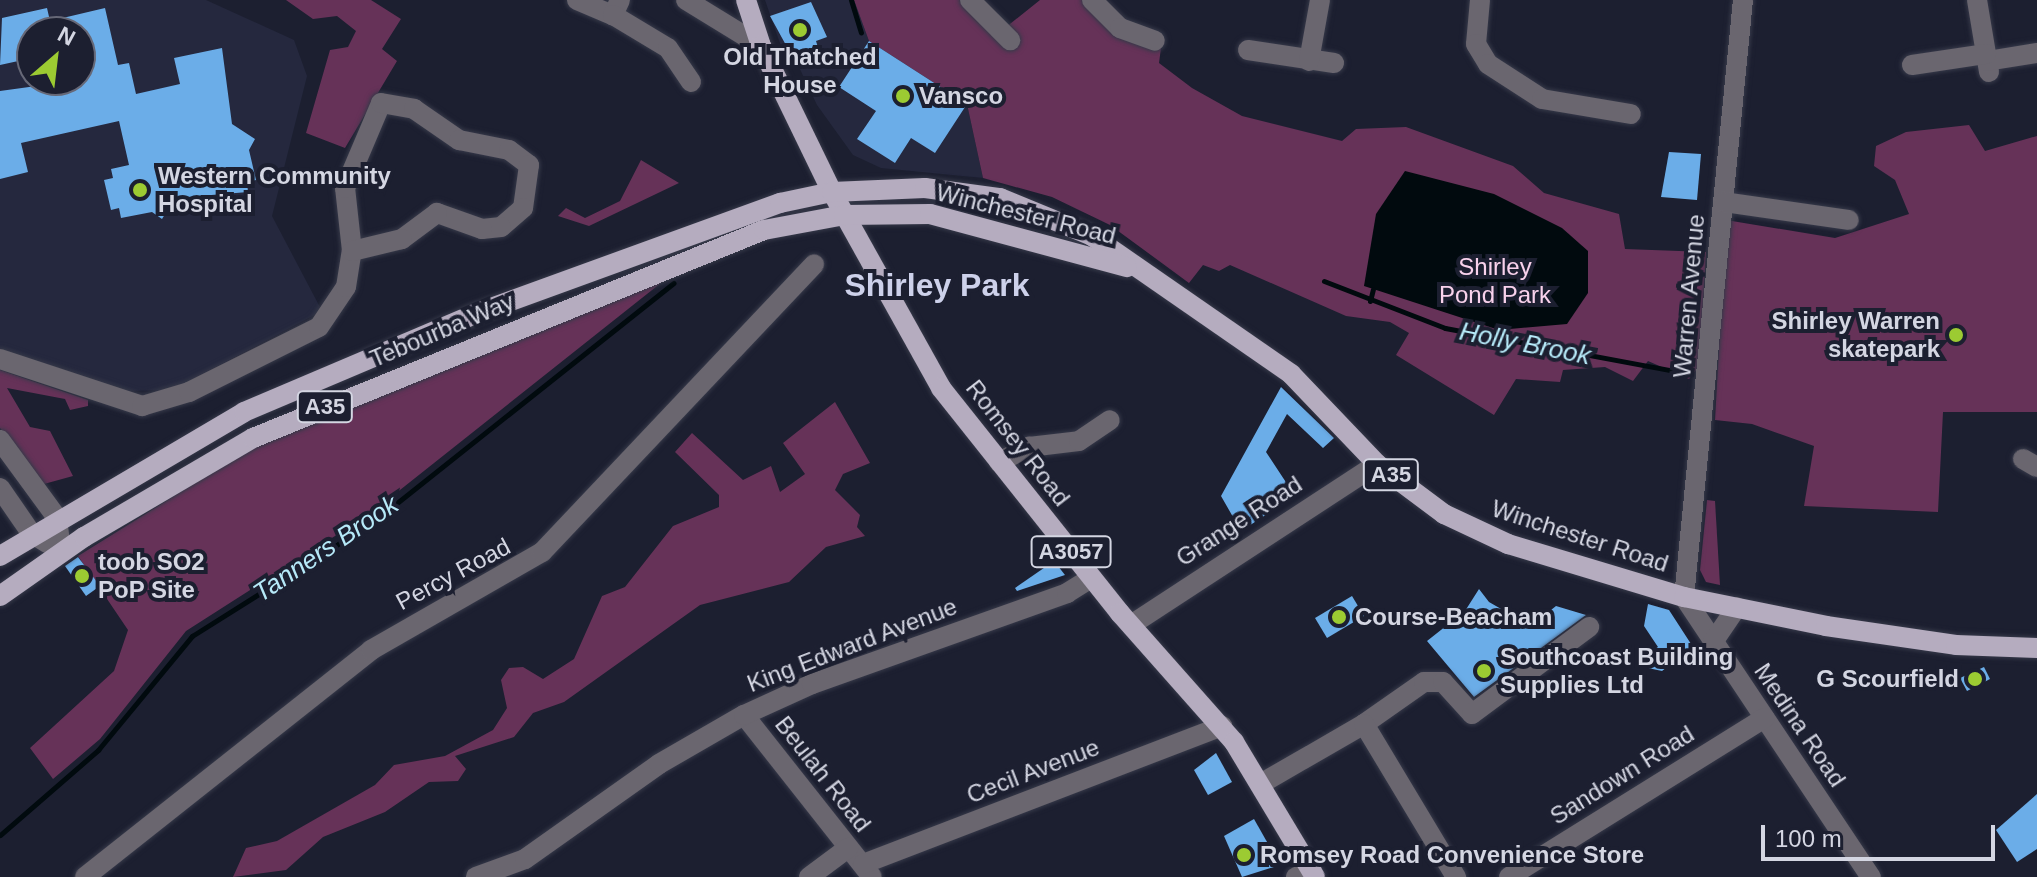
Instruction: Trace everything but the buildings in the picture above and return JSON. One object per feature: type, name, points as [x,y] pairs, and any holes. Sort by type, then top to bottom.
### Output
[{"type":"main road","name":"Romsey Road","points":[[746,0],[761,46],[904,331],[999,462],[1091,578],[1222,726],[1262,783],[1308,875]]},
{"type":"main road","name":"Winchester Road","points":[[832,192],[925,188],[1000,198],[1092,236],[1291,374],[1371,468],[1444,514],[1508,544],[1684,597],[1956,645],[2037,648]]},
{"type":"main road","name":"Tebourba Way","points":[[0,556],[31,533],[244,412],[429,333],[704,227],[832,192]]},
{"type":"main road","name":"Winchester Road","points":[[844,215],[900,212],[962,219],[1146,272]]},
{"type":"main road","name":"Tebourba Way","points":[[0,596],[61,552],[253,438],[730,241],[844,215]]},
{"type":"street","points":[[577,0],[617,8],[668,48],[691,82]]},
{"type":"street","points":[[686,0],[761,46]]},
{"type":"street","points":[[970,0],[1010,40]]},
{"type":"street","points":[[1092,0],[1120,28],[1155,41]]},
{"type":"street","points":[[1309,61],[1320,0]]},
{"type":"street","points":[[1480,0],[1476,44],[1488,64],[1542,99],[1631,114]]},
{"type":"street","name":"Warren Avenue","points":[[1684,597],[1743,0]]},
{"type":"street","points":[[1977,0],[1987,62]]},
{"type":"street","points":[[1248,50],[1334,63]]},
{"type":"street","points":[[1912,65],[1987,62],[2037,53]]},
{"type":"street","points":[[0,359],[120,402],[157,404],[319,327],[346,287],[352,251],[345,188],[381,103],[414,109],[459,140],[509,150],[529,165],[523,208],[501,227],[482,229],[437,213],[402,239],[352,251]]},
{"type":"street","points":[[1724,202],[1849,220]]},
{"type":"street","name":"Percy Road","points":[[85,877],[371,650],[542,552],[804,265]]},
{"type":"street","points":[[999,462],[1029,447],[1079,441],[1110,420]]},
{"type":"street","points":[[0,440],[57,518],[61,552]]},
{"type":"street","name":"Grange Road","points":[[1131,625],[1371,468]]},
{"type":"street","points":[[0,488],[31,533],[61,552]]},
{"type":"street","name":"King Edward Avenue","points":[[476,877],[525,859],[659,764],[744,715],[812,684],[1067,593],[1091,578]]},
{"type":"street","name":"Medina Road","points":[[1684,597],[1871,877]]},
{"type":"street","points":[[1713,642],[1737,607]]},
{"type":"street","points":[[1262,783],[1364,724],[1424,682],[1443,682],[1472,714],[1589,627]]},
{"type":"street","name":"Beulah Road","points":[[744,715],[868,871]]},
{"type":"street","name":"Sandown Road","points":[[1509,877],[1764,718]]},
{"type":"street","points":[[1364,724],[1456,877]]},
{"type":"street","name":"Cecil Avenue","points":[[868,871],[1222,726]]},
{"type":"street","points":[[809,877],[848,848]]},
{"type":"shaded area","name":"Western Community Hospital","points":[[0,0],[206,0],[294,40],[307,76],[272,216],[322,311],[172,390],[126,391],[0,349]]},
{"type":"shaded area","points":[[765,0],[854,0],[869,41],[967,104],[983,178],[881,168],[853,155],[817,105],[788,44],[781,46]]},
{"type":"shaded area","points":[[1405,171],[1494,194],[1562,228],[1588,251],[1588,293],[1567,324],[1499,330],[1364,286],[1376,214]]},
{"type":"green space","points":[[286,0],[371,0],[401,19],[382,49],[397,61],[345,148],[306,133],[330,50],[348,47],[356,31],[337,16],[313,19]]},
{"type":"green space","name":"Shirley Pond Park","points":[[854,0],[962,0],[995,36],[1040,0],[1087,0],[1161,48],[1159,63],[1192,88],[1242,116],[1342,141],[1356,129],[1406,127],[1513,166],[1544,193],[1619,214],[1625,249],[1706,252],[1700,365],[1689,379],[1648,361],[1633,381],[1605,367],[1563,370],[1560,382],[1516,379],[1494,415],[1396,355],[1409,333],[1390,322],[1346,316],[1230,265],[1219,271],[1203,265],[1189,283],[1110,225],[1052,197],[983,178],[967,104],[869,41]]},
{"type":"green space","points":[[1969,125],[1985,151],[2037,136],[2037,412],[1943,412],[1938,512],[1804,506],[1814,446],[1752,424],[1715,420],[1726,220],[1835,238],[1909,214],[1895,180],[1874,166],[1876,146],[1906,132]]},
{"type":"green space","points":[[641,160],[679,183],[589,226],[558,216],[566,208],[585,218],[620,201]]},
{"type":"green space","points":[[676,271],[371,513],[186,631],[100,739],[53,779],[30,748],[114,671],[128,630],[78,556],[256,445]]},
{"type":"green space","points":[[0,370],[88,400],[88,406],[70,410],[65,399],[7,388],[30,427],[50,431],[73,476],[44,484],[0,428]]},
{"type":"green space","points":[[835,402],[870,463],[843,474],[835,490],[860,515],[857,527],[865,536],[826,547],[789,582],[700,605],[564,702],[533,713],[514,737],[455,756],[466,769],[458,781],[429,782],[385,812],[323,837],[286,870],[233,877],[246,848],[277,841],[375,785],[394,765],[445,756],[493,730],[507,708],[501,680],[509,668],[523,667],[543,679],[574,659],[602,596],[625,587],[673,526],[719,507],[719,495],[675,452],[692,433],[743,480],[771,466],[780,492],[805,474],[783,443]]},
{"type":"green space","points":[[1707,500],[1715,501],[1720,585],[1706,582],[1700,570]]},
{"type":"waterway","name":"Tanners Brook","points":[[851,0],[861,33]]},
{"type":"waterway","name":"Holly Brook","points":[[1324,281],[1445,328],[1685,373]]},
{"type":"waterway","name":"Tanners Brook","points":[[0,835],[98,750],[192,636],[373,522],[673,283]]},
{"type":"waterway","points":[[1370,301],[1373,289]]},
{"type":"place","name":"Old Thatched House","points":[[800,30]]},
{"type":"place","name":"Vansco","points":[[903,96]]},
{"type":"place","name":"Western Community Hospital","points":[[140,190]]},
{"type":"place","name":"Shirley Warren skatepark","points":[[1956,335]]},
{"type":"place","name":"toob SO2 PoP Site","points":[[82,576]]},
{"type":"place","name":"Course-Beacham","points":[[1339,617]]},
{"type":"place","name":"Southcoast Building Supplies Ltd","points":[[1484,671]]},
{"type":"place","name":"G Scourfield","points":[[1975,679]]},
{"type":"place","name":"Romsey Road Convenience Store","points":[[1244,855]]},
{"type":"district","name":"Shirley Park","points":[[937,285]]}]
